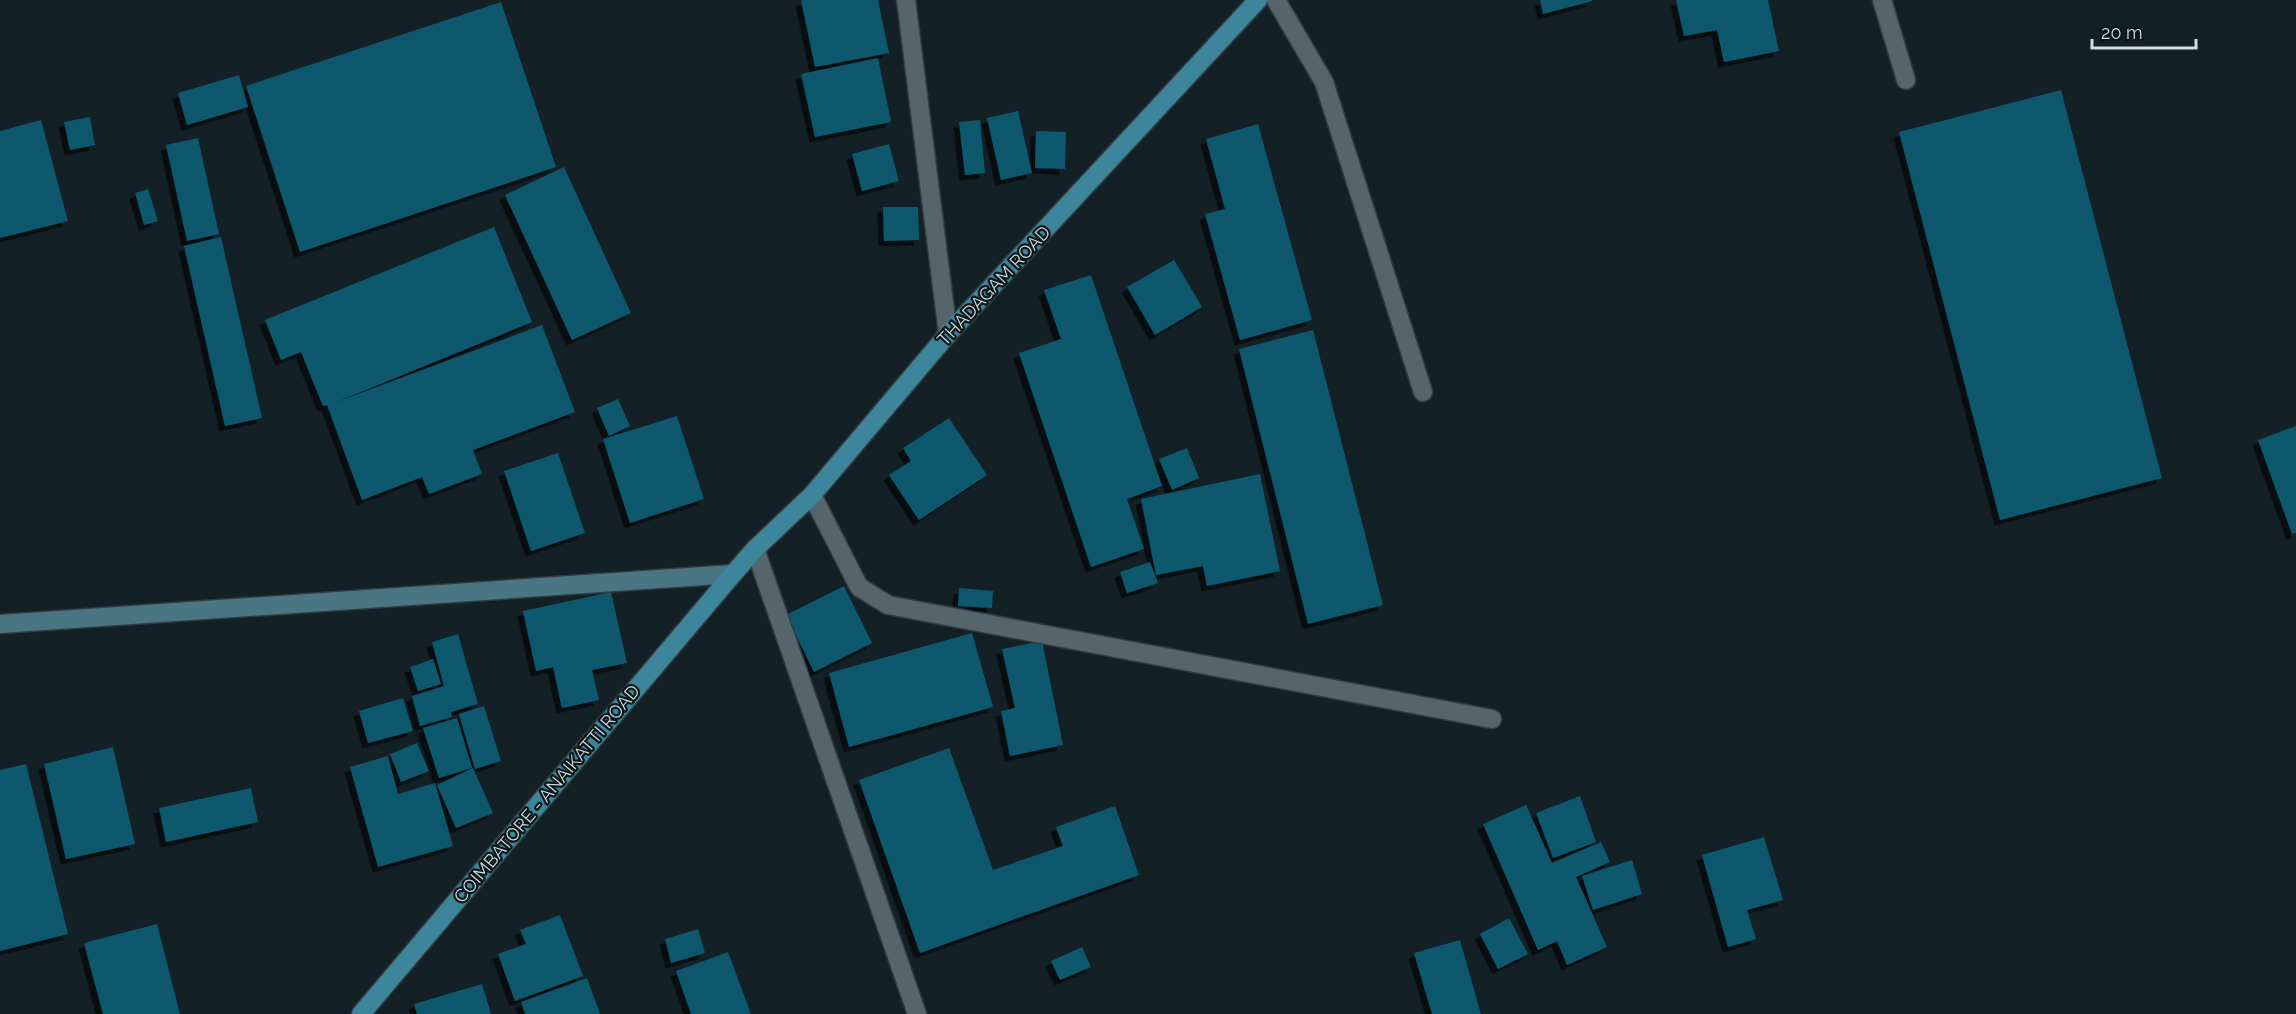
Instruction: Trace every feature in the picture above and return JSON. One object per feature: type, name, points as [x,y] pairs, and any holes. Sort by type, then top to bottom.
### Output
[{"type":"main road","name":"THADAGAM ROAD","points":[[733,574],[755,549],[812,495],[948,334],[1258,0]]},
{"type":"main road","points":[[0,624],[733,574]]},
{"type":"main road","name":"COIMBATORE - ANAIKATTI ROAD","points":[[361,1014],[733,574]]},
{"type":"street","points":[[906,0],[948,334]]},
{"type":"street","points":[[1276,0],[1324,82],[1423,392]]},
{"type":"street","points":[[1882,0],[1906,80]]},
{"type":"street","points":[[812,495],[859,587],[888,604],[1492,719]]},
{"type":"street","points":[[755,549],[917,1014]]},
{"type":"building","points":[[801,0],[878,0],[889,53],[815,67]]},
{"type":"building","points":[[1540,0],[1592,0],[1592,1],[1543,14]]},
{"type":"building","points":[[1676,0],[1768,0],[1779,51],[1724,62],[1717,30],[1684,36]]},
{"type":"building","points":[[501,2],[556,167],[300,252],[246,86]]},
{"type":"building","points":[[878,58],[891,122],[815,137],[801,74]]},
{"type":"building","points":[[239,75],[248,107],[187,125],[178,93]]},
{"type":"building","points":[[2061,90],[2162,478],[2000,520],[1899,132]]},
{"type":"building","points":[[1018,111],[1032,173],[1001,180],[987,118]]},
{"type":"building","points":[[90,117],[95,145],[70,150],[64,122]]},
{"type":"building","points":[[41,120],[68,221],[0,238],[0,131]]},
{"type":"building","points":[[980,120],[985,173],[965,175],[959,122]]},
{"type":"building","points":[[1258,124],[1312,320],[1240,340],[1205,214],[1225,209],[1206,139]]},
{"type":"building","points":[[1036,131],[1066,132],[1065,169],[1035,168]]},
{"type":"building","points":[[198,138],[219,234],[187,241],[166,145]]},
{"type":"building","points":[[889,144],[899,181],[862,191],[852,154]]},
{"type":"building","points":[[564,167],[631,313],[572,340],[505,195]]},
{"type":"building","points":[[148,189],[158,221],[144,225],[135,193]]},
{"type":"building","points":[[883,207],[918,207],[919,240],[884,241]]},
{"type":"building","points":[[494,227],[532,322],[334,403],[542,325],[575,412],[473,450],[482,474],[429,494],[422,477],[362,500],[327,405],[323,406],[301,352],[281,360],[265,320]]},
{"type":"building","points":[[221,237],[262,418],[225,426],[184,246]]},
{"type":"building","points":[[1174,260],[1202,307],[1155,335],[1127,287]]},
{"type":"building","points":[[1091,275],[1162,486],[1127,499],[1144,549],[1091,567],[1019,353],[1061,339],[1044,290]]},
{"type":"building","points":[[1313,330],[1383,605],[1308,624],[1239,349]]},
{"type":"building","points":[[618,399],[630,426],[609,436],[597,408]]},
{"type":"building","points":[[677,416],[704,499],[630,523],[603,439]]},
{"type":"building","points":[[949,418],[987,475],[919,520],[889,475],[911,461],[903,448]]},
{"type":"building","points":[[2296,426],[2296,533],[2292,534],[2258,440]]},
{"type":"building","points":[[1187,448],[1199,478],[1172,490],[1159,459]]},
{"type":"building","points":[[558,453],[585,533],[531,551],[504,471]]},
{"type":"building","points":[[1260,474],[1280,571],[1207,586],[1203,566],[1156,575],[1141,499]]},
{"type":"building","points":[[1150,562],[1158,583],[1127,593],[1120,572]]},
{"type":"building","points":[[844,586],[872,643],[814,672],[786,615]]},
{"type":"building","points":[[959,588],[993,591],[992,608],[958,606]]},
{"type":"building","points":[[611,592],[627,663],[592,670],[599,700],[562,708],[553,667],[536,671],[523,611]]},
{"type":"building","points":[[972,633],[993,707],[849,747],[829,673]]},
{"type":"building","points":[[458,634],[478,704],[451,712],[452,717],[420,726],[412,696],[444,686],[432,642]]},
{"type":"building","points":[[1042,641],[1063,745],[1010,756],[1001,711],[1015,708],[1002,649]]},
{"type":"building","points":[[433,659],[441,684],[418,691],[410,667]]},
{"type":"building","points":[[403,698],[413,731],[368,743],[359,711]]},
{"type":"building","points":[[484,706],[501,761],[475,769],[459,714]]},
{"type":"building","points":[[457,718],[472,768],[439,778],[423,728]]},
{"type":"building","points":[[417,743],[429,771],[401,782],[390,754]]},
{"type":"building","points":[[113,747],[135,844],[66,859],[44,764]]},
{"type":"building","points":[[949,748],[993,870],[1063,846],[1056,827],[1115,806],[1139,875],[920,953],[859,780]]},
{"type":"building","points":[[388,756],[398,794],[435,783],[453,846],[378,867],[350,767]]},
{"type":"building","points":[[26,764],[68,934],[0,951],[0,770]]},
{"type":"building","points":[[473,768],[493,813],[456,828],[437,785]]},
{"type":"building","points":[[251,788],[258,822],[166,842],[159,808]]},
{"type":"building","points":[[1580,796],[1596,842],[1553,858],[1536,813]]},
{"type":"building","points":[[1526,805],[1552,863],[1601,842],[1610,862],[1576,877],[1607,947],[1567,965],[1557,941],[1538,950],[1483,824]]},
{"type":"building","points":[[1764,837],[1783,900],[1747,910],[1756,939],[1728,947],[1702,855]]},
{"type":"building","points":[[1632,860],[1642,894],[1593,910],[1582,876]]},
{"type":"building","points":[[560,915],[583,976],[515,1001],[498,954],[526,944],[520,930]]},
{"type":"building","points":[[1509,918],[1528,954],[1498,969],[1480,934]]},
{"type":"building","points":[[157,924],[180,1014],[103,1014],[84,943]]},
{"type":"building","points":[[698,929],[705,953],[671,963],[665,939]]},
{"type":"building","points":[[1460,940],[1481,1014],[1432,1014],[1414,953]]},
{"type":"building","points":[[1082,947],[1091,967],[1060,980],[1051,961]]},
{"type":"building","points":[[728,952],[751,1014],[691,1014],[676,971]]},
{"type":"building","points":[[587,978],[600,1014],[525,1014],[521,1002]]},
{"type":"building","points":[[482,984],[491,1014],[417,1014],[414,1004]]}]
